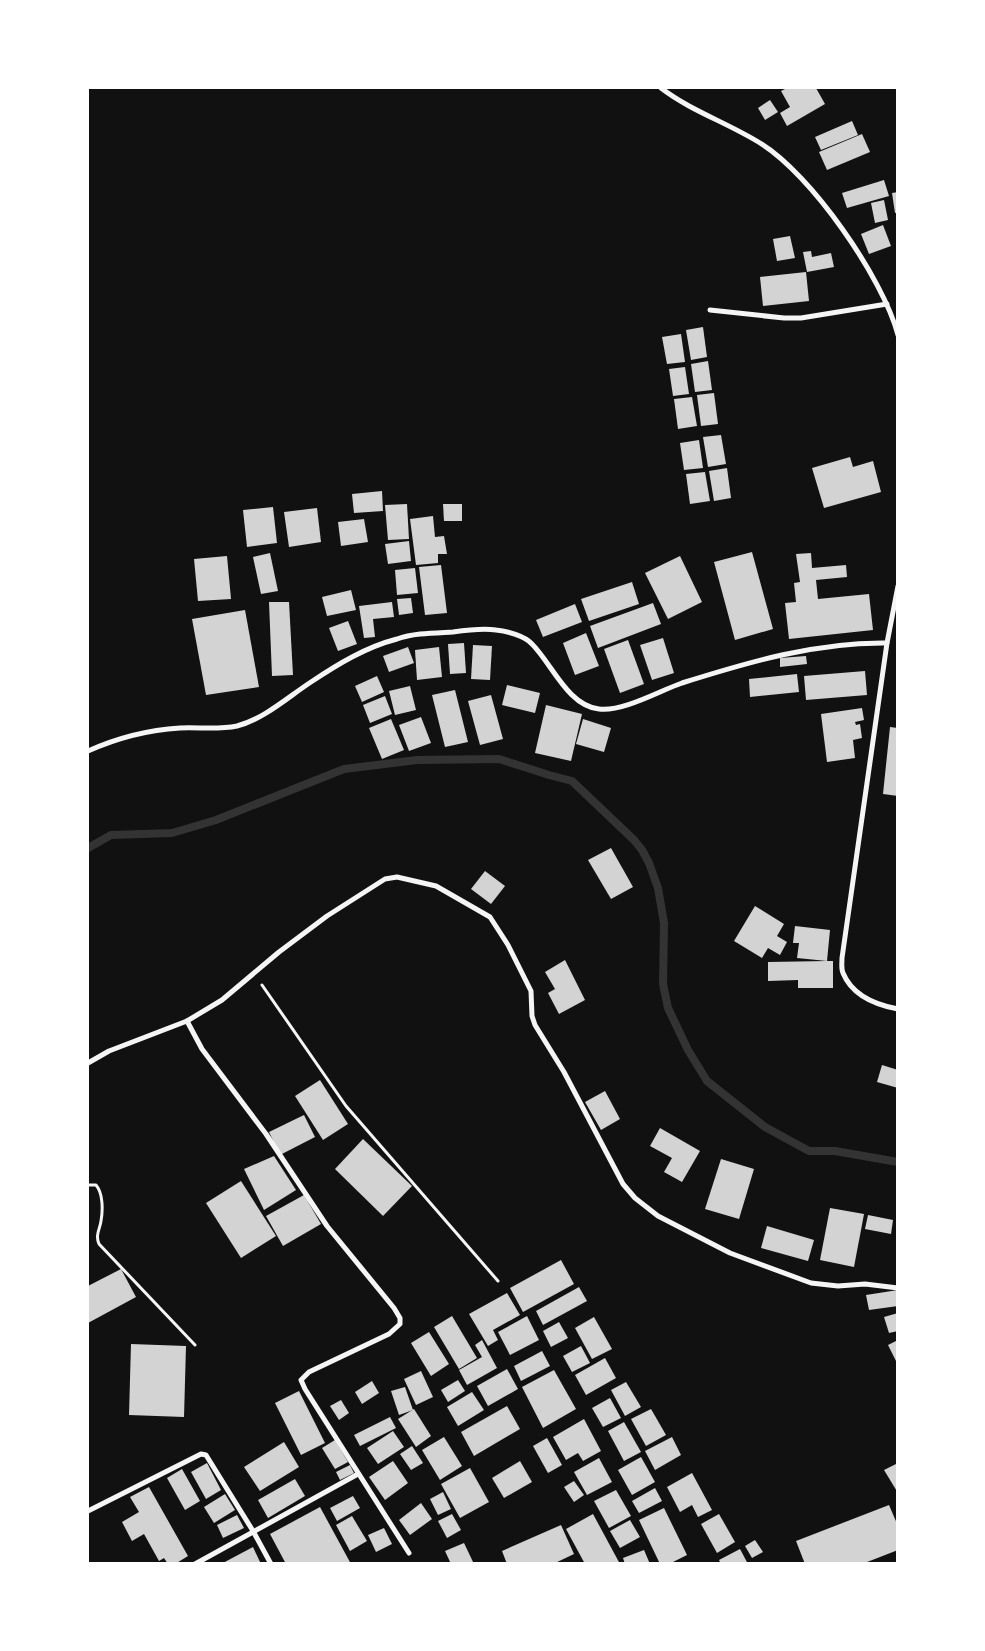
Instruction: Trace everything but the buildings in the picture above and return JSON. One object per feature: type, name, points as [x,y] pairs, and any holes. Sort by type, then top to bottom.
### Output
[{"type":"street","points":[[661,88],[680,102],[762,144],[789,166],[816,194],[846,234],[887,304],[898,335]]},
{"type":"street","points":[[710,310],[801,318],[887,304]]},
{"type":"street","points":[[898,586],[887,643],[842,958],[842,972],[851,986],[867,1000],[898,1009]]},
{"type":"street","points":[[88,751],[118,739],[148,731],[236,726],[250,722],[345,660],[398,638],[426,634],[497,630],[515,635],[531,642],[573,696],[584,705],[600,709],[619,708],[672,687],[729,668],[803,650],[860,642],[887,643]]},
{"type":"street","points":[[88,1064],[109,1051],[187,1021],[222,1000],[279,952],[328,916],[385,879],[409,878],[436,886],[490,917],[508,945],[531,991],[532,1016],[535,1025],[564,1072],[623,1184],[639,1202],[658,1216],[730,1253],[811,1283],[838,1286],[865,1284],[898,1288]]},
{"type":"street","points":[[187,1021],[202,1049],[266,1134],[327,1226],[394,1308],[400,1318],[400,1324],[389,1334],[309,1372],[301,1380],[409,1553]]},
{"type":"street","points":[[88,1511],[204,1454],[209,1458],[271,1564]]},
{"type":"street","points":[[195,1564],[358,1474]]},
{"type":"path","points":[[254,974],[346,1106],[498,1281]]},
{"type":"path","points":[[88,1185],[96,1186],[99,1189],[101,1221],[97,1240],[99,1244],[194,1345]]},
{"type":"waterway","points":[[88,848],[111,835],[172,833],[216,820],[344,769],[417,760],[499,759],[572,781],[634,840],[649,863],[658,888],[664,923],[663,984],[668,1008],[688,1050],[707,1081],[765,1127],[809,1151],[835,1151],[898,1162]]}]
